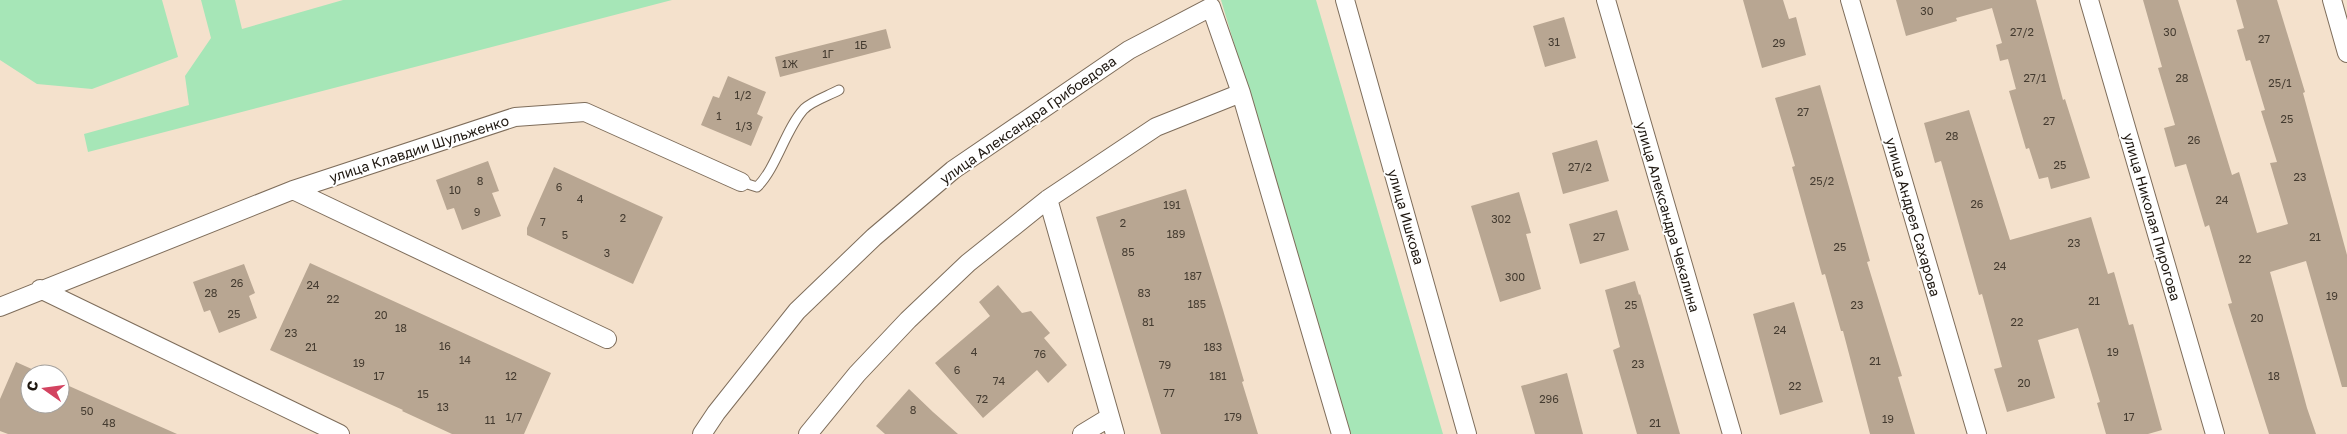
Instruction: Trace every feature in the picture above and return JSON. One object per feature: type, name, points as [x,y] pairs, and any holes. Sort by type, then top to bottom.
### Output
[{"type":"street","name":"улица Ишкова","points":[[1345,0],[1467,434]]},
{"type":"street","name":"улица Александра Чекалина","points":[[1606,0],[1732,434]]},
{"type":"street","name":"улица Андрея Сахарова","points":[[1850,0],[1977,434]]},
{"type":"street","name":"улица Николая Пирогова","points":[[2089,0],[2215,434]]},
{"type":"street","points":[[2332,0],[2347,53]]},
{"type":"street","name":"улица Александра Грибоедова","points":[[702,434],[716,413],[797,311],[874,238],[953,170],[1129,50],[1211,6],[1241,93]]},
{"type":"street","points":[[808,434],[857,374],[908,320],[968,263],[1048,199],[1156,127],[1241,93],[1341,434]]},
{"type":"street","name":"улица Клавдии Шульженко","points":[[0,307],[293,190],[515,117],[585,112],[741,182]]},
{"type":"street","points":[[293,190],[607,339]]},
{"type":"street","points":[[1048,199],[1115,434]]},
{"type":"street","points":[[40,290],[340,434]]},
{"type":"street","points":[[1082,434],[1110,417]]},
{"type":"lane","points":[[741,182],[757,186],[764,180],[776,155],[804,109],[839,90]]},
{"type":"green space","points":[[0,0],[162,0],[178,57],[92,89],[37,84],[0,60]]},
{"type":"green space","points":[[201,0],[235,0],[242,29],[343,0],[672,0],[88,152],[84,134],[189,105],[185,76],[211,38]]},
{"type":"green space","points":[[1221,0],[1316,0],[1443,434],[1351,434]]},
{"type":"building","points":[[1743,0],[1783,0],[1789,19],[1796,17],[1806,55],[1762,68]]},
{"type":"building","points":[[1896,0],[2036,0],[2063,100],[2065,99],[2090,178],[2051,189],[2048,177],[2039,179],[2029,148],[2026,149],[2009,91],[2016,89],[2008,59],[2000,61],[1996,45],[2002,43],[1992,8],[1956,18],[1957,21],[1906,36]]},
{"type":"building","points":[[2143,0],[2178,0],[2232,175],[2239,172],[2257,233],[2288,224],[2270,163],[2277,162],[2261,111],[2265,110],[2250,60],[2246,61],[2237,30],[2244,28],[2236,0],[2277,0],[2305,92],[2303,93],[2347,255],[2347,387],[2342,387],[2306,261],[2270,272],[2307,408],[2316,434],[2269,434],[2228,304],[2232,303],[2209,225],[2205,227],[2186,164],[2175,167],[2164,128],[2175,125],[2158,68],[2162,67]]},
{"type":"building","points":[[1564,17],[1576,58],[1545,67],[1533,26]]},
{"type":"building","points":[[886,29],[891,48],[780,77],[775,57]]},
{"type":"building","points":[[728,76],[766,92],[757,114],[763,117],[751,146],[701,125],[713,96],[719,98]]},
{"type":"building","points":[[1820,85],[1870,261],[1867,262],[1902,376],[1898,377],[1915,434],[1870,434],[1843,331],[1841,331],[1825,274],[1822,275],[1792,167],[1795,166],[1775,98]]},
{"type":"building","points":[[1969,110],[2010,240],[2091,217],[2108,274],[2114,272],[2129,325],[2133,324],[2162,430],[2148,434],[2106,434],[2097,403],[2100,402],[2078,328],[2038,340],[2055,398],[2007,412],[1994,369],[2002,367],[1982,294],[1979,295],[1941,161],[1935,163],[1924,123]]},
{"type":"building","points":[[1597,140],[1609,181],[1563,194],[1552,153]]},
{"type":"building","points":[[488,161],[499,191],[492,193],[501,216],[462,230],[454,208],[447,210],[436,180]]},
{"type":"building","points":[[554,167],[663,217],[633,284],[527,235],[527,228]]},
{"type":"building","points":[[1186,189],[1244,381],[1242,382],[1258,434],[1161,434],[1096,217]]},
{"type":"building","points":[[1519,192],[1531,233],[1526,234],[1541,289],[1500,302],[1471,206]]},
{"type":"building","points":[[1617,210],[1629,250],[1580,264],[1569,224]]},
{"type":"building","points":[[310,263],[551,373],[524,434],[452,434],[270,350]]},
{"type":"building","points":[[244,264],[255,293],[249,296],[257,318],[219,333],[210,310],[204,312],[193,282]]},
{"type":"building","points":[[1635,281],[1680,434],[1637,434],[1613,350],[1620,347],[1605,290]]},
{"type":"building","points":[[998,285],[1022,313],[1031,311],[1050,333],[1044,338],[1067,365],[1048,383],[1037,370],[983,418],[935,363],[990,316],[979,302]]},
{"type":"building","points":[[1794,302],[1823,402],[1780,415],[1753,314]]},
{"type":"building","points":[[16,362],[20,364],[20,414],[70,414],[70,386],[177,434],[8,434],[0,431],[0,399]]},
{"type":"building","points":[[1567,373],[1583,434],[1535,434],[1521,386]]},
{"type":"building","points":[[909,389],[958,434],[885,434],[876,426]]}]
